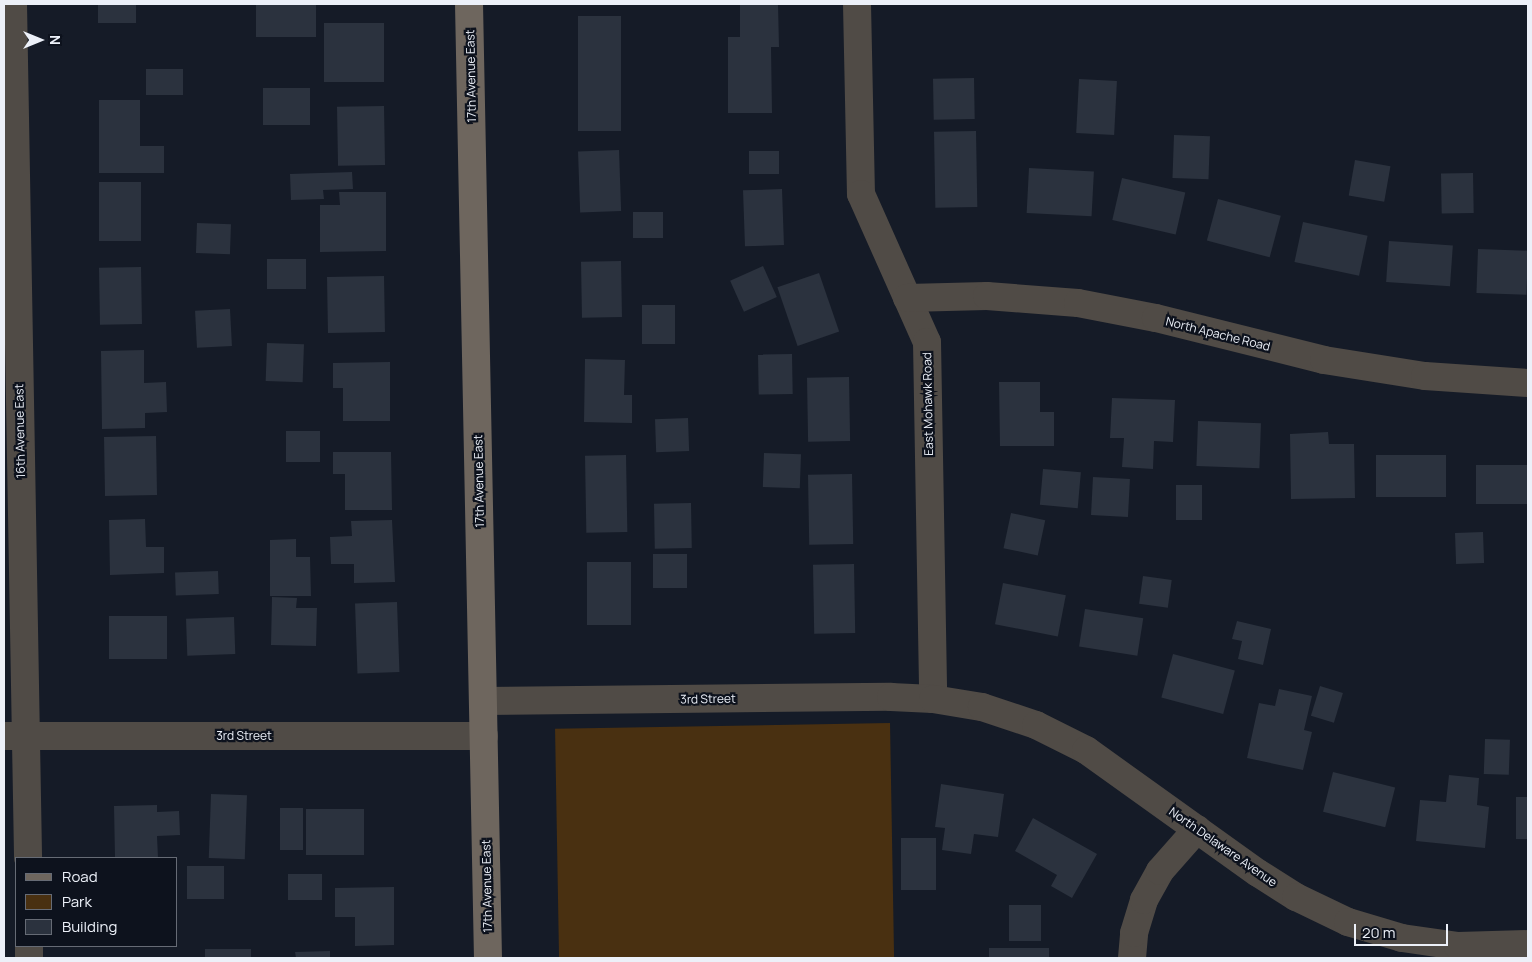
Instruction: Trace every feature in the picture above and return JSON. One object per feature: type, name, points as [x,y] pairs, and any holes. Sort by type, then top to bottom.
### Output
[{"type":"street","name":"16th Avenue East","points":[[13,4],[15,736],[28,857]]},
{"type":"street","name":"17th Avenue East","points":[[470,4],[488,958]]},
{"type":"street","name":"East Mohawk Road","points":[[857,4],[861,194],[927,342],[933,699]]},
{"type":"street","name":"North Apache Road","points":[[907,298],[987,296],[1078,303],[1156,318],[1324,360],[1425,376],[1528,384]]},
{"type":"street","name":"3rd Street","points":[[483,701],[933,699]]},
{"type":"street","name":"North Delaware Avenue","points":[[933,699],[982,708],[1036,725],[1109,765],[1196,829],[1296,897],[1348,922],[1402,938],[1458,946],[1528,944]]},
{"type":"street","name":"3rd Street","points":[[15,736],[484,736]]},
{"type":"street","points":[[1132,958],[1134,933],[1144,900],[1160,870],[1196,829]]},
{"type":"green space","points":[[890,723],[894,958],[559,958],[555,729]]},
{"type":"building","points":[[98,4],[136,4],[136,23],[98,23]]},
{"type":"building","points":[[256,4],[316,4],[316,37],[256,37]]},
{"type":"building","points":[[740,4],[778,4],[779,47],[771,47],[772,113],[728,113],[728,37],[740,37]]},
{"type":"building","points":[[578,16],[621,16],[621,131],[578,131]]},
{"type":"building","points":[[324,23],[384,23],[384,82],[324,82]]},
{"type":"building","points":[[146,69],[183,69],[183,95],[146,95]]},
{"type":"building","points":[[974,78],[975,119],[934,120],[933,79]]},
{"type":"building","points":[[1079,79],[1117,81],[1114,135],[1076,133]]},
{"type":"building","points":[[263,88],[310,88],[310,125],[263,125]]},
{"type":"building","points":[[99,100],[140,100],[140,146],[164,146],[164,173],[99,173]]},
{"type":"building","points":[[384,106],[385,165],[338,166],[337,107]]},
{"type":"building","points":[[976,131],[977,207],[935,208],[934,132]]},
{"type":"building","points":[[1174,135],[1210,136],[1208,179],[1172,178]]},
{"type":"building","points":[[619,150],[621,211],[580,212],[578,151]]},
{"type":"building","points":[[749,151],[779,151],[779,174],[749,174]]},
{"type":"building","points":[[1355,160],[1390,166],[1384,202],[1349,195]]},
{"type":"building","points":[[1029,168],[1094,171],[1092,216],[1027,213]]},
{"type":"building","points":[[352,172],[353,189],[323,190],[324,199],[291,200],[290,174]]},
{"type":"building","points":[[1473,173],[1474,213],[1442,214],[1441,174]]},
{"type":"building","points":[[1122,178],[1185,193],[1176,235],[1112,220]]},
{"type":"building","points":[[99,182],[141,182],[141,241],[99,241]]},
{"type":"building","points":[[782,189],[784,245],[745,246],[743,190]]},
{"type":"building","points":[[339,192],[386,192],[386,251],[320,252],[320,205],[340,205]]},
{"type":"building","points":[[1218,199],[1281,216],[1270,257],[1207,241]]},
{"type":"building","points":[[633,212],[663,212],[663,238],[633,238]]},
{"type":"building","points":[[1303,222],[1368,236],[1359,276],[1294,262]]},
{"type":"building","points":[[197,223],[231,224],[230,254],[196,253]]},
{"type":"building","points":[[1389,241],[1453,245],[1450,286],[1386,282]]},
{"type":"building","points":[[1478,249],[1528,251],[1526,295],[1476,293]]},
{"type":"building","points":[[267,259],[306,259],[306,289],[267,289]]},
{"type":"building","points":[[621,261],[622,317],[582,318],[581,262]]},
{"type":"building","points":[[763,266],[777,297],[744,312],[730,281]]},
{"type":"building","points":[[141,267],[142,324],[100,325],[99,268]]},
{"type":"building","points":[[819,273],[839,332],[798,346],[777,287]]},
{"type":"building","points":[[384,276],[385,332],[328,333],[327,277]]},
{"type":"building","points":[[642,305],[675,305],[675,344],[642,344]]},
{"type":"building","points":[[230,309],[232,346],[197,348],[195,311]]},
{"type":"building","points":[[267,343],[304,344],[303,382],[266,381]]},
{"type":"building","points":[[144,350],[144,383],[166,382],[167,412],[145,413],[145,428],[102,429],[101,351]]},
{"type":"building","points":[[792,354],[793,394],[759,395],[758,355]]},
{"type":"building","points":[[585,359],[625,360],[624,395],[632,395],[632,423],[584,422]]},
{"type":"building","points":[[390,362],[390,421],[343,421],[343,388],[333,388],[333,363]]},
{"type":"building","points":[[849,377],[850,441],[808,442],[807,378]]},
{"type":"building","points":[[999,382],[1040,382],[1040,412],[1054,412],[1054,446],[1000,446]]},
{"type":"building","points":[[1112,398],[1175,400],[1173,442],[1154,441],[1153,469],[1122,467],[1124,438],[1110,438]]},
{"type":"building","points":[[688,418],[689,451],[656,452],[655,419]]},
{"type":"building","points":[[1198,421],[1261,423],[1259,468],[1196,466]]},
{"type":"building","points":[[286,431],[320,431],[320,462],[286,462]]},
{"type":"building","points":[[1328,432],[1329,444],[1354,444],[1355,498],[1291,499],[1290,434]]},
{"type":"building","points":[[156,436],[157,495],[105,496],[104,437]]},
{"type":"building","points":[[333,452],[391,452],[392,510],[345,510],[345,474],[333,474]]},
{"type":"building","points":[[764,453],[801,454],[800,488],[763,487]]},
{"type":"building","points":[[626,455],[627,532],[586,533],[585,456]]},
{"type":"building","points":[[1376,455],[1446,455],[1446,497],[1376,497]]},
{"type":"building","points":[[1476,465],[1528,465],[1528,504],[1476,504]]},
{"type":"building","points":[[1043,469],[1081,472],[1078,508],[1040,505]]},
{"type":"building","points":[[852,474],[853,544],[809,545],[808,475]]},
{"type":"building","points":[[1093,477],[1130,479],[1128,517],[1091,515]]},
{"type":"building","points":[[1176,485],[1202,485],[1202,520],[1176,520]]},
{"type":"building","points":[[691,503],[692,548],[655,549],[654,504]]},
{"type":"building","points":[[1011,513],[1045,520],[1038,555],[1004,548]]},
{"type":"building","points":[[145,519],[146,547],[164,547],[164,573],[110,575],[109,520]]},
{"type":"building","points":[[392,520],[395,582],[354,583],[354,564],[331,564],[330,537],[352,536],[351,521]]},
{"type":"building","points":[[1483,532],[1484,563],[1456,564],[1455,533]]},
{"type":"building","points":[[296,539],[296,557],[310,557],[311,596],[270,596],[270,540]]},
{"type":"building","points":[[653,554],[687,554],[687,588],[653,588]]},
{"type":"building","points":[[587,562],[631,562],[631,625],[587,625]]},
{"type":"building","points":[[854,564],[855,633],[814,634],[813,565]]},
{"type":"building","points":[[218,571],[219,594],[176,595],[175,573]]},
{"type":"building","points":[[1143,576],[1172,580],[1168,608],[1139,604]]},
{"type":"building","points":[[1003,583],[1066,595],[1058,636],[995,624]]},
{"type":"building","points":[[272,597],[297,598],[296,608],[317,608],[316,646],[271,645]]},
{"type":"building","points":[[397,602],[399,672],[357,673],[355,603]]},
{"type":"building","points":[[1085,609],[1143,618],[1137,656],[1079,647]]},
{"type":"building","points":[[109,616],[167,616],[167,659],[109,659]]},
{"type":"building","points":[[234,617],[235,654],[187,656],[186,619]]},
{"type":"building","points":[[1237,621],[1271,629],[1263,665],[1238,659],[1242,641],[1232,639]]},
{"type":"building","points":[[1173,654],[1235,671],[1223,714],[1161,697]]},
{"type":"building","points":[[1320,686],[1343,693],[1334,723],[1311,716]]},
{"type":"building","points":[[1279,689],[1312,696],[1304,730],[1312,732],[1303,770],[1247,758],[1259,703],[1275,706]]},
{"type":"building","points":[[1485,739],[1510,740],[1509,775],[1484,774]]},
{"type":"building","points":[[1333,772],[1395,787],[1385,827],[1323,812]]},
{"type":"building","points":[[1449,775],[1479,778],[1477,805],[1489,807],[1485,848],[1416,841],[1420,800],[1446,802]]},
{"type":"building","points":[[941,784],[1004,794],[998,837],[974,834],[971,854],[942,850],[945,828],[935,827]]},
{"type":"building","points":[[211,794],[247,795],[245,859],[209,858]]},
{"type":"building","points":[[1516,797],[1528,797],[1528,839],[1516,839]]},
{"type":"building","points":[[157,805],[157,812],[179,811],[180,835],[157,836],[158,857],[115,857],[114,806]]},
{"type":"building","points":[[280,808],[303,808],[303,850],[280,850]]},
{"type":"building","points":[[306,809],[364,809],[364,855],[306,855]]},
{"type":"building","points":[[1033,818],[1097,854],[1072,898],[1051,886],[1057,875],[1015,851]]},
{"type":"building","points":[[901,838],[936,838],[936,890],[901,890]]},
{"type":"building","points":[[187,866],[224,866],[224,899],[187,899]]},
{"type":"building","points":[[288,874],[322,874],[322,900],[288,900]]},
{"type":"building","points":[[394,887],[394,945],[355,946],[355,917],[335,917],[335,888]]},
{"type":"building","points":[[1009,905],[1041,905],[1041,941],[1009,941]]},
{"type":"building","points":[[989,948],[1049,948],[1049,958],[989,958]]},
{"type":"building","points":[[205,949],[251,949],[251,958],[205,958]]},
{"type":"building","points":[[330,951],[330,958],[296,958],[295,952]]}]
